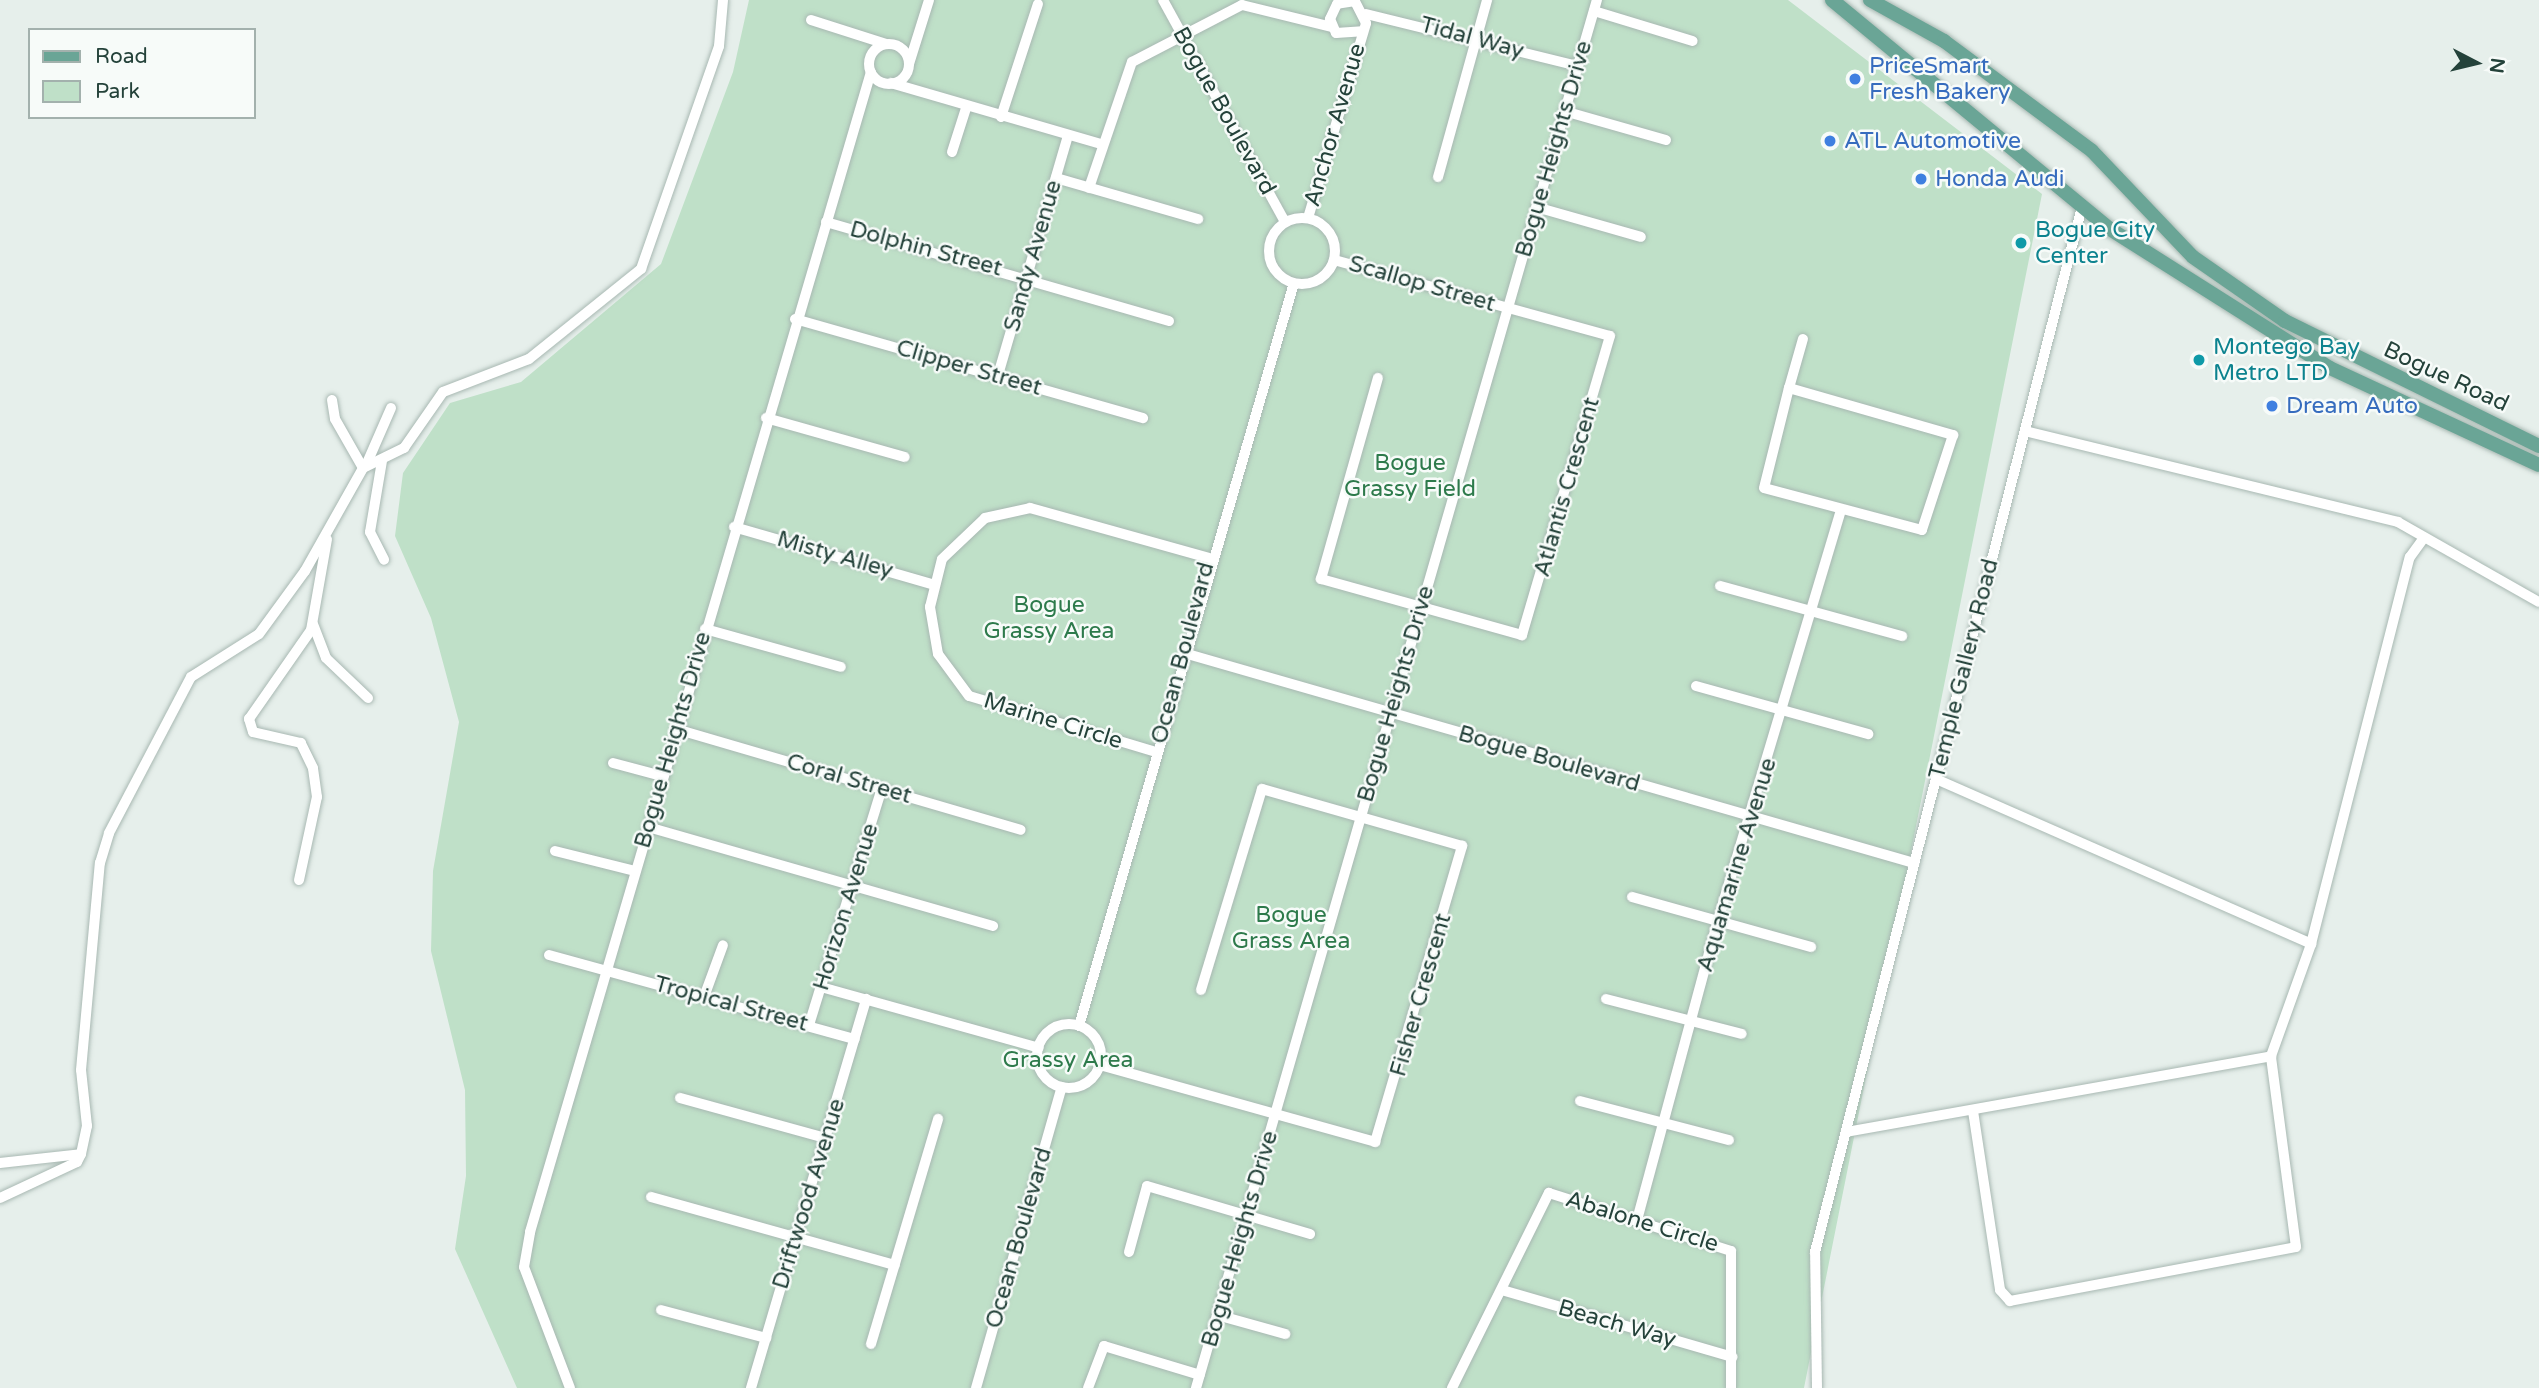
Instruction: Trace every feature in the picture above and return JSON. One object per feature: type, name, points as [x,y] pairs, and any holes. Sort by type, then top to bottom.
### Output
[{"type":"main road","name":"Bogue Road","points":[[1832,0],[1992,126],[2007,147],[2082,207],[2330,368],[2539,465]]},
{"type":"main road","name":"Bogue Road","points":[[1870,0],[1944,41],[2092,151],[2193,257],[2285,321],[2539,446]]},
{"type":"street","points":[[365,465],[382,461],[404,448],[443,392],[529,359],[641,270],[719,46],[723,0]]},
{"type":"street","points":[[861,91],[888,83],[907,70],[929,0]]},
{"type":"street","name":"Bogue Boulevard","points":[[1163,0],[1285,222]]},
{"type":"street","points":[[1438,177],[1487,0]]},
{"type":"street","points":[[1089,188],[1101,144],[1132,62],[1185,39],[1242,5],[1332,27],[1344,37],[1362,32],[1366,14],[1355,1],[1338,2],[1332,27]]},
{"type":"street","points":[[1001,117],[1038,4]]},
{"type":"street","points":[[1595,5],[1693,41]]},
{"type":"street","name":"Bogue Heights Drive","points":[[1196,1388],[1595,5]]},
{"type":"street","name":"Tidal Way","points":[[1366,14],[1577,65]]},
{"type":"street","points":[[811,19],[868,34],[886,44],[899,47],[918,37]]},
{"type":"street","name":"Anchor Avenue","points":[[1308,218],[1362,32]]},
{"type":"street","points":[[868,34],[874,51],[871,72],[888,83],[1101,144]]},
{"type":"street","points":[[874,51],[886,44]]},
{"type":"street","points":[[899,47],[911,91]]},
{"type":"street","name":"Bogue Heights Drive","points":[[570,1388],[524,1267],[734,527],[826,222],[861,91],[871,72]]},
{"type":"street","points":[[952,152],[966,107]]},
{"type":"street","points":[[1564,111],[1666,140]]},
{"type":"street","name":"Sandy Avenue","points":[[998,375],[1068,136]]},
{"type":"street","points":[[1056,178],[1198,219]]},
{"type":"street","points":[[1536,207],[1641,237]]},
{"type":"street","name":"Temple Gallery Road","points":[[1817,1388],[1815,1252],[2082,207]]},
{"type":"street","points":[[1308,218],[1327,228],[1334,260],[1323,276],[1294,283],[1276,271],[1269,250],[1285,222],[1308,218]]},
{"type":"street","name":"Dolphin Street","points":[[826,222],[1026,277],[1168,321]]},
{"type":"street","name":"Scallop Street","points":[[1334,260],[1509,309]]},
{"type":"street","name":"Ocean Boulevard","points":[[1079,1026],[1209,558],[1294,283]]},
{"type":"street","name":"Atlantis Crescent","points":[[1420,606],[1520,636],[1528,620],[1611,337],[1509,309]]},
{"type":"street","name":"Clipper Street","points":[[795,319],[1143,418]]},
{"type":"street","points":[[1789,388],[1953,435],[1922,530],[1841,511],[1763,488],[1789,388],[1803,339]]},
{"type":"street","points":[[1378,378],[1321,579],[1420,606]]},
{"type":"street","points":[[332,400],[335,419],[365,465]]},
{"type":"street","points":[[0,1198],[77,1162],[80,1154],[92,914],[109,833],[191,677],[259,634],[329,529],[365,465],[391,408]]},
{"type":"street","points":[[766,418],[905,457]]},
{"type":"street","points":[[2025,431],[2398,522],[2539,602]]},
{"type":"street","points":[[382,461],[369,532],[384,560]]},
{"type":"street","name":"Marine Circle","points":[[1156,752],[969,696],[939,654],[930,607],[942,559],[985,518],[1030,508],[1209,558]]},
{"type":"street","name":"Aquamarine Avenue","points":[[1637,1220],[1718,920],[1752,816],[1841,511]]},
{"type":"street","name":"Misty Alley","points":[[734,527],[935,585]]},
{"type":"street","points":[[299,880],[317,797],[313,768],[301,743],[253,732],[249,719],[313,624],[329,529]]},
{"type":"street","points":[[1973,1111],[2000,1290],[2010,1301],[2025,1302],[2296,1247],[2271,1056],[2311,944],[2410,557],[2424,538]]},
{"type":"street","points":[[1720,586],[1902,636]]},
{"type":"street","points":[[313,624],[326,658],[368,698]]},
{"type":"street","points":[[705,629],[841,667]]},
{"type":"street","name":"Bogue Boulevard","points":[[1184,653],[1561,764],[1914,863]]},
{"type":"street","points":[[1696,686],[1868,734]]},
{"type":"street","name":"Coral Street","points":[[676,729],[1021,830]]},
{"type":"street","points":[[612,763],[662,776]]},
{"type":"street","points":[[1936,779],[2311,944]]},
{"type":"street","name":"Horizon Avenue","points":[[809,1025],[882,788]]},
{"type":"street","points":[[1201,990],[1262,789],[1362,817]]},
{"type":"street","name":"Fisher Crescent","points":[[1275,1117],[1367,1144],[1380,1139],[1384,1126],[1462,846],[1362,817]]},
{"type":"street","points":[[648,827],[993,926]]},
{"type":"street","points":[[555,852],[635,871]]},
{"type":"street","points":[[1632,897],[1811,947]]},
{"type":"street","points":[[704,997],[723,945]]},
{"type":"street","name":"Tropical Street","points":[[550,955],[855,1039]]},
{"type":"street","points":[[821,987],[1039,1048]]},
{"type":"street","name":"Driftwood Avenue","points":[[751,1388],[866,999]]},
{"type":"street","points":[[1606,999],[1742,1034]]},
{"type":"street","points":[[1059,1026],[1079,1026],[1095,1037],[1100,1065],[1089,1081],[1062,1087],[1045,1076],[1039,1048],[1059,1026]]},
{"type":"street","points":[[1846,1132],[2271,1056]]},
{"type":"street","points":[[1100,1065],[1275,1117]]},
{"type":"street","name":"Ocean Boulevard","points":[[976,1388],[1062,1087]]},
{"type":"street","points":[[680,1098],[825,1138]]},
{"type":"street","points":[[1580,1101],[1729,1140]]},
{"type":"street","points":[[871,1344],[938,1119]]},
{"type":"street","points":[[0,1163],[80,1154]]},
{"type":"street","points":[[1129,1252],[1147,1186],[1310,1234]]},
{"type":"street","name":"Abalone Circle","points":[[1452,1388],[1547,1194],[1731,1251],[1731,1388]]},
{"type":"street","points":[[651,1197],[895,1265]]},
{"type":"street","name":"Beach Way","points":[[1502,1290],[1732,1357]]},
{"type":"street","points":[[661,1310],[766,1338]]},
{"type":"street","points":[[1217,1315],[1285,1334]]},
{"type":"street","points":[[1088,1388],[1104,1346],[1200,1375]]},
{"type":"green space","points":[[749,0],[1788,0],[2042,194],[1804,1388],[517,1388],[455,1249],[466,1176],[465,1090],[431,951],[433,871],[459,722],[431,618],[395,536],[403,473],[450,403],[521,382],[661,264],[733,72]]},
{"type":"place","name":"PriceSmart Fresh Bakery","points":[[1855,79]]},
{"type":"place","name":"ATL Automotive","points":[[1830,141]]},
{"type":"place","name":"Honda Audi","points":[[1921,179]]},
{"type":"place","name":"Bogue City Center","points":[[2021,243]]},
{"type":"place","name":"Montego Bay Metro LTD","points":[[2199,360]]},
{"type":"place","name":"Dream Auto","points":[[2272,406]]},
{"type":"park label","name":"Bogue Grassy Field","points":[[1410,476]]},
{"type":"park label","name":"Bogue Grassy Area","points":[[1049,618]]},
{"type":"park label","name":"Bogue Grass Area","points":[[1291,928]]},
{"type":"park label","name":"Grassy Area","points":[[1068,1060]]}]
